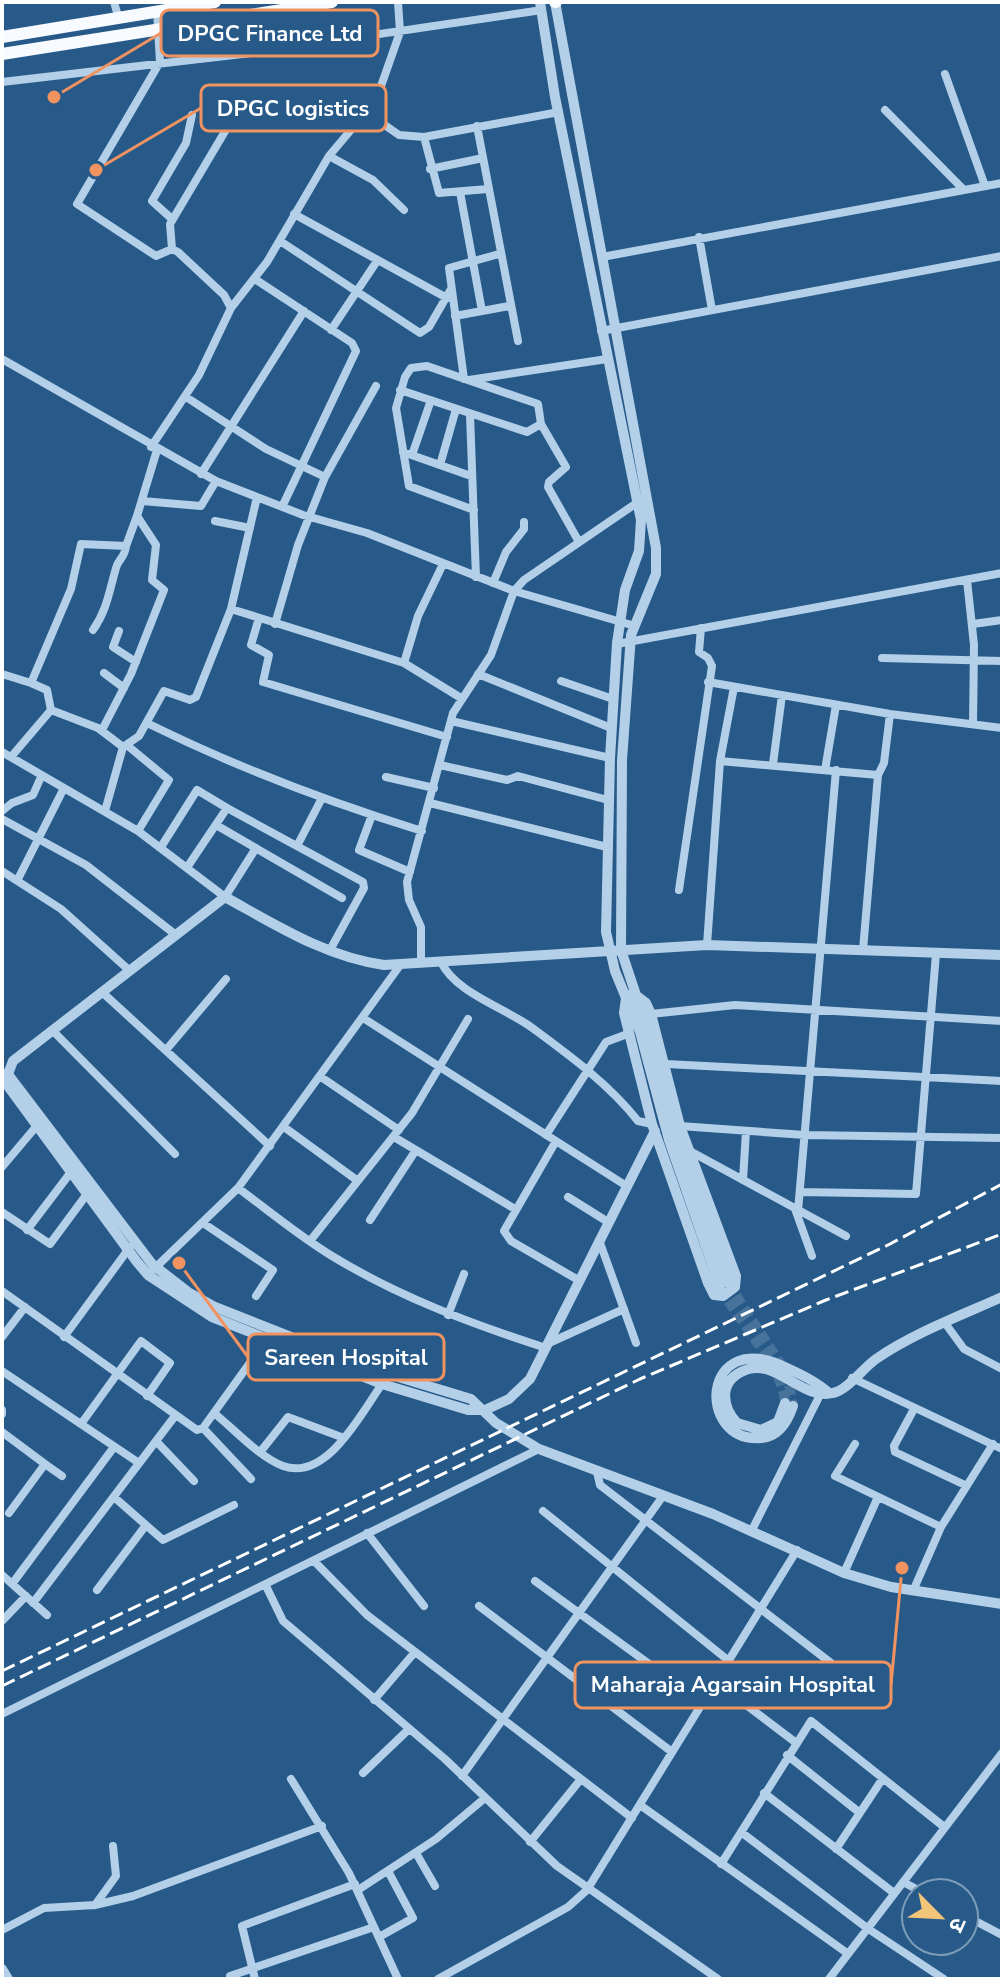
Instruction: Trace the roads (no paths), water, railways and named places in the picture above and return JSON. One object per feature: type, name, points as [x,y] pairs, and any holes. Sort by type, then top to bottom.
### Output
[{"type":"main road","points":[[2,37],[215,2]]},
{"type":"main road","points":[[2,54],[332,2]]},
{"type":"street","points":[[114,2],[118,16]]},
{"type":"street","points":[[93,630],[105,611],[117,564],[124,558],[154,448],[186,397],[231,308],[280,241],[329,156],[366,112],[380,89],[400,32],[398,2]]},
{"type":"street","points":[[556,2],[615,328],[649,495],[656,574],[631,642],[622,760],[621,950],[664,1126],[724,1285]]},
{"type":"street","points":[[2,82],[400,32],[541,6],[601,331],[641,520],[639,551],[625,590],[617,644],[608,800],[609,952],[630,996],[646,1003],[651,1014],[680,1126],[736,1276],[735,1287],[723,1296],[714,1295],[708,1283],[654,1127],[624,1013],[630,996]]},
{"type":"street","points":[[157,11],[160,62],[77,204],[156,256],[172,249]]},
{"type":"street","points":[[945,74],[985,186]]},
{"type":"street","points":[[885,110],[964,190]]},
{"type":"street","points":[[366,112],[399,135],[424,137],[559,112]]},
{"type":"street","points":[[172,219],[152,201],[186,143],[192,115]]},
{"type":"street","points":[[477,126],[518,341]]},
{"type":"street","points":[[227,128],[172,219],[169,230],[172,249],[210,280],[231,308]]},
{"type":"street","points":[[424,137],[430,169],[439,193],[488,189]]},
{"type":"street","points":[[329,156],[373,180],[404,210]]},
{"type":"street","points":[[430,169],[483,158]]},
{"type":"street","points":[[602,257],[1002,183]]},
{"type":"street","points":[[460,192],[482,311]]},
{"type":"street","points":[[294,214],[377,261],[449,293]]},
{"type":"street","points":[[699,237],[712,310]]},
{"type":"street","points":[[280,241],[420,333],[425,332],[449,293]]},
{"type":"street","points":[[466,379],[449,293],[449,268],[499,254]]},
{"type":"street","points":[[601,331],[1002,256]]},
{"type":"street","points":[[331,330],[377,261]]},
{"type":"street","points":[[255,279],[352,343],[356,351],[282,507]]},
{"type":"street","points":[[455,316],[509,306]]},
{"type":"street","points":[[201,474],[304,311]]},
{"type":"street","points":[[2,359],[216,481],[309,517],[367,533],[514,591],[635,626]]},
{"type":"street","points":[[466,379],[607,359]]},
{"type":"street","points":[[474,510],[409,486],[408,454],[396,422],[400,390],[411,368],[419,365],[538,404],[541,424],[566,467],[549,482],[548,487],[579,542]]},
{"type":"street","points":[[275,624],[325,477],[376,386]]},
{"type":"street","points":[[400,390],[530,433],[541,424]]},
{"type":"street","points":[[186,397],[230,427],[325,477]]},
{"type":"street","points":[[408,454],[431,400]]},
{"type":"street","points":[[440,465],[456,409]]},
{"type":"street","points":[[470,415],[476,577]]},
{"type":"street","points":[[408,454],[471,476]]},
{"type":"street","points":[[142,501],[201,506],[216,481]]},
{"type":"street","points":[[421,963],[421,927],[407,890],[451,721],[461,698],[499,640],[514,591],[524,580],[649,495]]},
{"type":"street","points":[[105,811],[125,746],[147,723],[164,691],[194,700],[231,609],[257,497]]},
{"type":"street","points":[[102,730],[136,662],[164,590],[152,580],[156,545],[137,516]]},
{"type":"street","points":[[215,521],[250,528]]},
{"type":"street","points":[[493,583],[506,552],[524,529],[524,522]]},
{"type":"street","points":[[31,683],[71,589],[81,544],[126,546]]},
{"type":"street","points":[[404,663],[418,616],[443,564]]},
{"type":"street","points":[[617,644],[1002,573]]},
{"type":"street","points":[[967,580],[973,624],[973,724]]},
{"type":"street","points":[[231,609],[404,663],[461,698]]},
{"type":"street","points":[[259,618],[251,645],[269,655],[263,682],[447,737]]},
{"type":"street","points":[[973,624],[1002,620]]},
{"type":"street","points":[[679,890],[711,661],[699,652],[701,628]]},
{"type":"street","points":[[119,631],[113,647],[136,662]]},
{"type":"street","points":[[882,658],[1002,661]]},
{"type":"street","points":[[104,673],[124,688]]},
{"type":"street","points":[[2,674],[47,690],[51,710]]},
{"type":"street","points":[[478,674],[611,728]]},
{"type":"street","points":[[561,681],[613,699]]},
{"type":"street","points":[[708,682],[890,714],[1002,728]]},
{"type":"street","points":[[707,945],[720,761],[734,687]]},
{"type":"street","points":[[773,764],[782,695]]},
{"type":"street","points":[[825,770],[836,705]]},
{"type":"street","points":[[51,710],[102,730],[169,780],[138,831]]},
{"type":"street","points":[[11,757],[51,710]]},
{"type":"street","points":[[863,950],[878,775],[884,763],[890,714]]},
{"type":"street","points":[[451,721],[610,758]]},
{"type":"street","points":[[147,723],[216,756],[322,798],[422,831]]},
{"type":"street","points":[[2,752],[138,831],[225,897],[330,950],[369,962],[441,962],[707,945],[1002,955]]},
{"type":"street","points":[[720,761],[878,775]]},
{"type":"street","points":[[440,765],[507,780],[518,776],[608,800]]},
{"type":"street","points":[[812,1256],[796,1210],[836,770]]},
{"type":"street","points":[[2,811],[12,803],[33,795],[41,777]]},
{"type":"street","points":[[386,777],[434,788]]},
{"type":"street","points":[[18,879],[64,788]]},
{"type":"street","points":[[161,847],[197,790],[364,885],[330,950]]},
{"type":"street","points":[[297,846],[322,798]]},
{"type":"street","points":[[430,803],[607,847]]},
{"type":"street","points":[[188,866],[227,808]]},
{"type":"street","points":[[372,815],[359,850],[410,872]]},
{"type":"street","points":[[2,819],[86,865],[176,935]]},
{"type":"street","points":[[216,825],[342,898]]},
{"type":"street","points":[[131,1246],[6,1074],[52,1030],[225,897],[256,848]]},
{"type":"street","points":[[2,871],[61,909],[130,971]]},
{"type":"street","points":[[800,1192],[913,1196],[917,1191],[936,954]]},
{"type":"street","points":[[441,962],[452,978],[529,1025],[586,1069],[622,1101],[638,1121],[654,1127]]},
{"type":"street","points":[[152,1271],[238,1188],[401,964]]},
{"type":"street","points":[[166,1050],[226,979]]},
{"type":"street","points":[[103,993],[270,1146]]},
{"type":"street","points":[[651,1014],[735,1005],[1002,1021]]},
{"type":"street","points":[[363,1018],[625,1185]]},
{"type":"street","points":[[310,1241],[396,1133],[468,1019]]},
{"type":"street","points":[[52,1030],[175,1154]]},
{"type":"street","points":[[546,1135],[586,1069],[610,1038],[630,1033]]},
{"type":"street","points":[[666,1064],[1002,1081]]},
{"type":"street","points":[[321,1077],[416,1150],[515,1209]]},
{"type":"street","points":[[40,1122],[87,1194],[152,1271],[212,1317],[382,1384],[468,1410],[485,1410],[521,1391],[548,1345],[654,1127]]},
{"type":"street","points":[[2,1167],[40,1122]]},
{"type":"street","points":[[680,1126],[805,1135],[1002,1138]]},
{"type":"street","points":[[284,1127],[358,1181]]},
{"type":"street","points":[[743,1180],[746,1131]]},
{"type":"street","points":[[556,1141],[504,1227],[505,1235],[580,1281]]},
{"type":"street","points":[[370,1220],[416,1150]]},
{"type":"street","points":[[688,1150],[846,1236]]},
{"type":"street","points":[[27,1230],[71,1172]]},
{"type":"street","points":[[238,1188],[310,1241],[361,1272],[448,1315],[548,1345],[624,1309]]},
{"type":"street","points":[[2,1212],[50,1244],[87,1194]]},
{"type":"street","points":[[568,1197],[608,1222]]},
{"type":"street","points":[[203,1223],[273,1270],[256,1296]]},
{"type":"street","points":[[599,1240],[636,1343]]},
{"type":"street","points":[[64,1337],[131,1246]]},
{"type":"street","points":[[152,1271],[215,1307],[372,1369],[471,1399],[496,1423],[539,1449],[752,1530],[844,1573],[913,1591],[1002,1604]]},
{"type":"street","points":[[448,1315],[464,1274]]},
{"type":"street","points":[[2,1291],[197,1430],[203,1428],[267,1339]]},
{"type":"street","points":[[789,1404],[783,1427],[771,1436],[748,1437],[726,1424],[719,1414],[716,1390],[725,1370],[736,1362],[756,1356],[824,1392],[835,1392],[886,1353],[1002,1297]]},
{"type":"street","points":[[2,1337],[25,1307]]},
{"type":"street","points":[[945,1323],[964,1349],[1002,1369]]},
{"type":"street","points":[[81,1424],[138,1342],[165,1356],[169,1367],[147,1396]]},
{"type":"street","points":[[2,1371],[139,1463]]},
{"type":"street","points":[[852,1378],[1002,1449]]},
{"type":"street","points":[[214,1413],[284,1466],[297,1467],[331,1455],[382,1384]]},
{"type":"street","points":[[752,1530],[824,1392]]},
{"type":"street","points":[[914,1409],[894,1446],[895,1452],[965,1485]]},
{"type":"street","points":[[2,1621],[30,1600],[175,1416]]},
{"type":"street","points":[[261,1451],[288,1417],[344,1438]]},
{"type":"street","points":[[203,1428],[251,1479]]},
{"type":"street","points":[[2,1432],[62,1476]]},
{"type":"street","points":[[156,1441],[194,1481]]},
{"type":"street","points":[[855,1444],[835,1476],[941,1527]]},
{"type":"street","points":[[913,1591],[941,1527],[993,1444]]},
{"type":"street","points":[[47,1615],[5,1580],[114,1447]]},
{"type":"street","points":[[2,1714],[539,1449]]},
{"type":"street","points":[[9,1513],[45,1464]]},
{"type":"street","points":[[597,1472],[600,1485],[831,1663]]},
{"type":"street","points":[[462,1776],[663,1496]]},
{"type":"street","points":[[114,1497],[163,1540],[234,1505]]},
{"type":"street","points":[[844,1573],[878,1497]]},
{"type":"street","points":[[543,1511],[729,1661]]},
{"type":"street","points":[[97,1590],[146,1525]]},
{"type":"street","points":[[367,1533],[424,1606]]},
{"type":"street","points":[[438,1979],[568,1907],[587,1890],[797,1550]]},
{"type":"street","points":[[314,1561],[367,1615],[632,1818]]},
{"type":"street","points":[[535,1581],[656,1669]]},
{"type":"street","points":[[266,1586],[283,1621],[462,1776],[530,1842],[587,1890],[718,1979]]},
{"type":"street","points":[[479,1606],[672,1752]]},
{"type":"street","points":[[374,1700],[415,1652]]},
{"type":"street","points":[[716,1682],[795,1742]]},
{"type":"street","points":[[721,1864],[811,1721],[943,1826]]},
{"type":"street","points":[[363,1773],[409,1729]]},
{"type":"street","points":[[907,1877],[1002,1753]]},
{"type":"street","points":[[787,1755],[860,1813]]},
{"type":"street","points":[[836,1849],[883,1778]]},
{"type":"street","points":[[291,1779],[356,1887],[398,1979]]},
{"type":"street","points":[[530,1842],[581,1779]]},
{"type":"street","points":[[764,1793],[894,1893]]},
{"type":"street","points":[[255,1979],[242,1926],[356,1887],[388,1871],[416,1853],[485,1798]]},
{"type":"street","points":[[640,1805],[847,1953]]},
{"type":"street","points":[[2,1930],[44,1908],[95,1905],[133,1896],[322,1826]]},
{"type":"street","points":[[741,1832],[867,1928],[944,1979]]},
{"type":"street","points":[[95,1905],[118,1870],[113,1846]]},
{"type":"street","points":[[416,1853],[435,1886]]},
{"type":"street","points":[[379,1937],[413,1918],[388,1871]]},
{"type":"street","points":[[829,1979],[900,1886]]},
{"type":"street","points":[[980,1923],[1002,1935]]},
{"type":"street","points":[[230,1976],[374,1927]]},
{"type":"street","points":[[2,1969],[8,1979]]},
{"type":"tunnel","points":[[728,1283],[787,1374],[793,1406]]},
{"type":"tunnel","points":[[721,1288],[769,1360],[783,1389],[785,1403]]},
{"type":"railway","points":[[2,1671],[890,1244],[1002,1184]]},
{"type":"railway","points":[[2,1686],[640,1379],[826,1300],[1002,1234]]},
{"type":"place","name":"DPGC Finance Ltd","points":[[54,97]]},
{"type":"place","name":"DPGC logistics","points":[[96,170]]},
{"type":"place","name":"Sareen Hospital","points":[[179,1263]]},
{"type":"place","name":"Maharaja Agarsain Hospital","points":[[902,1568]]}]
